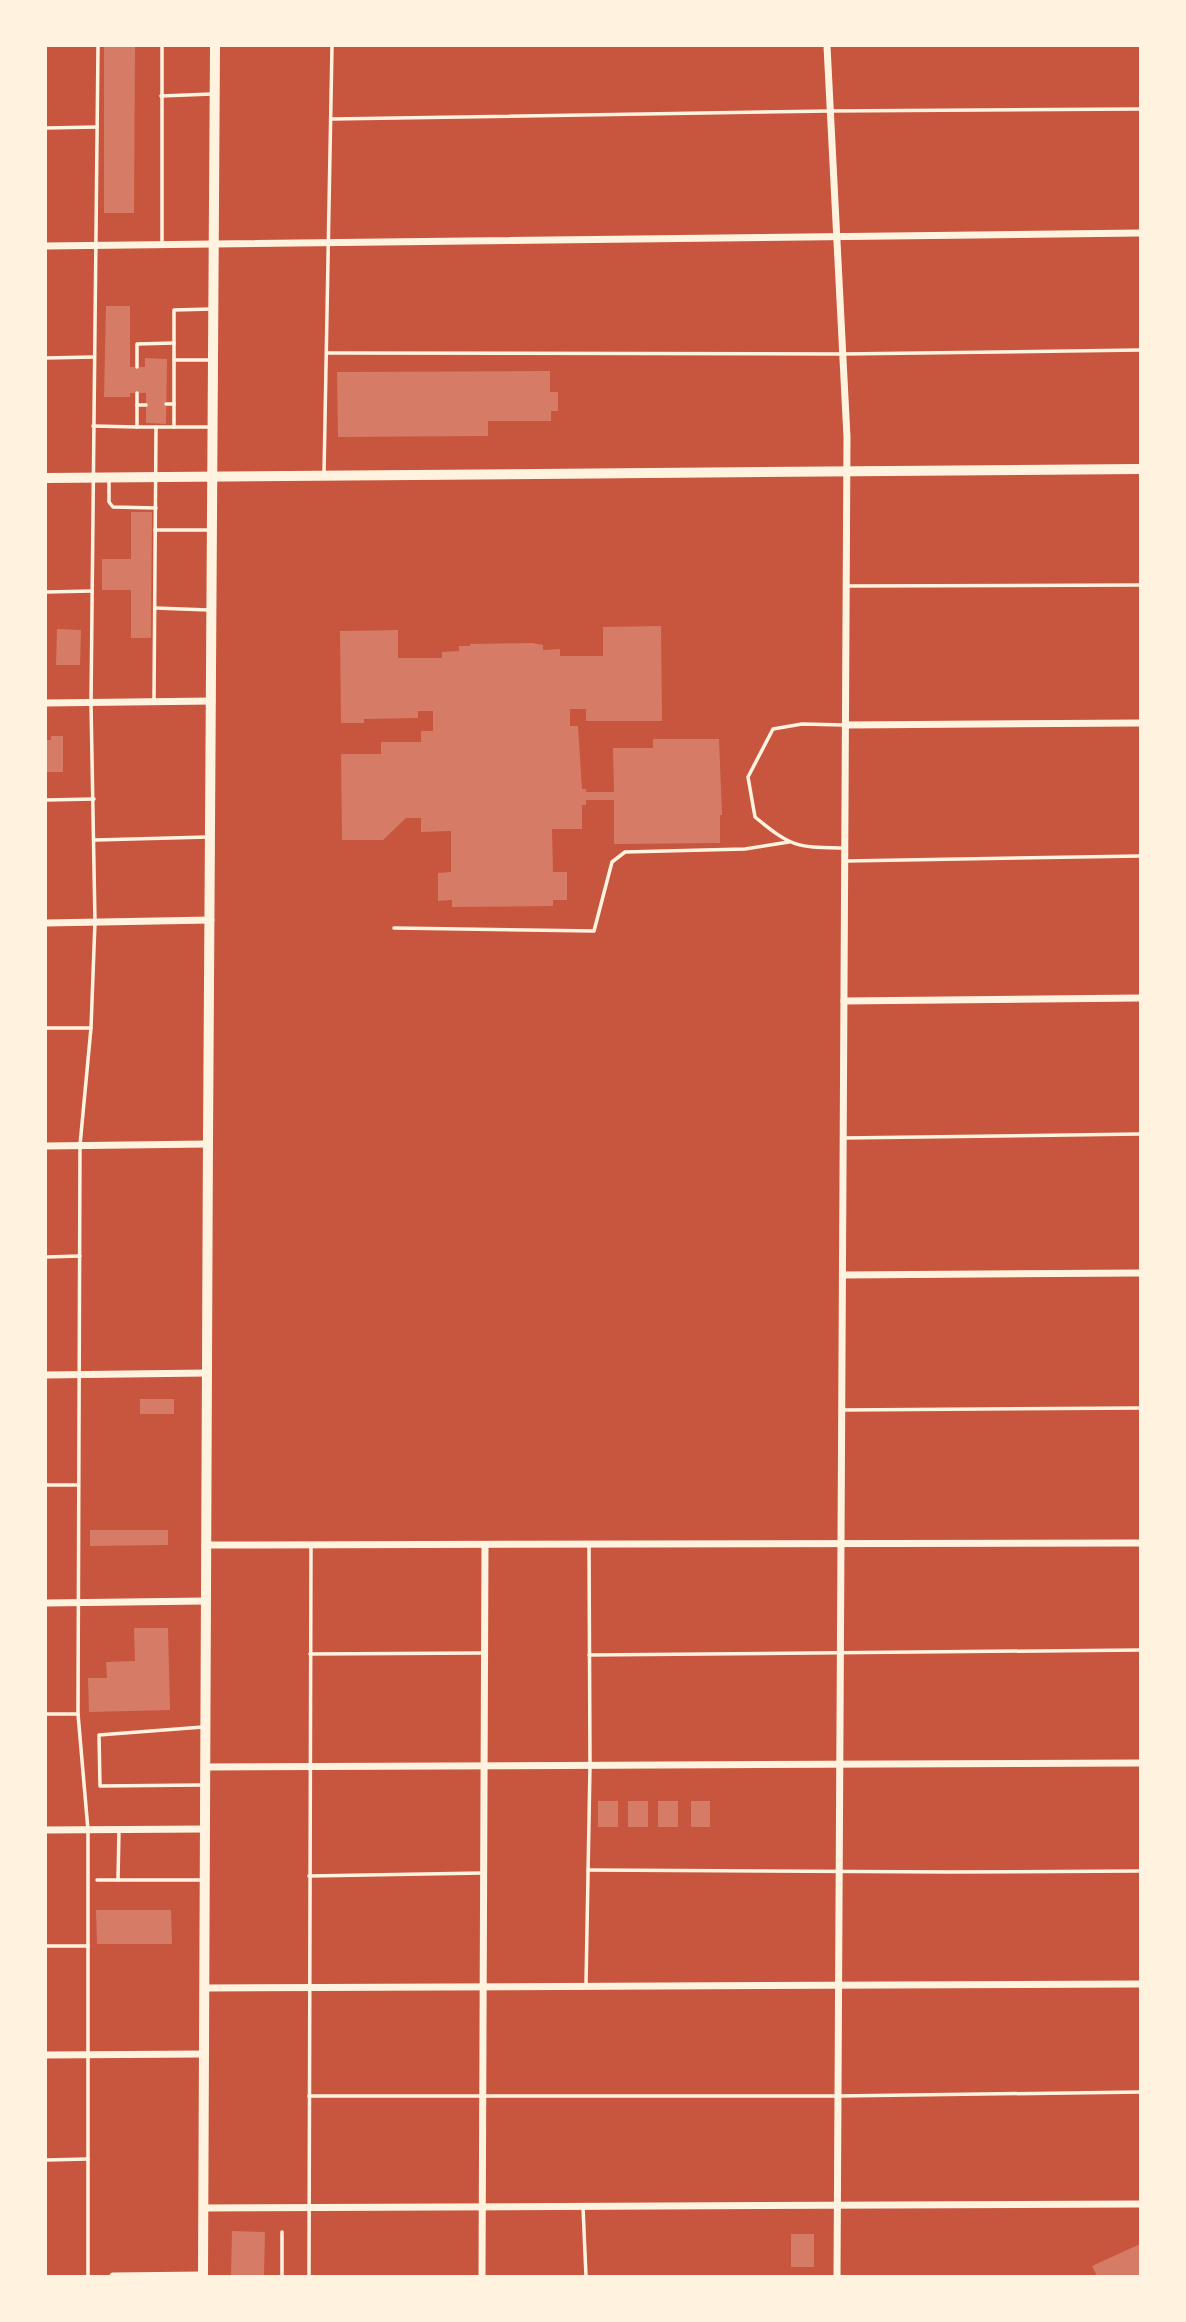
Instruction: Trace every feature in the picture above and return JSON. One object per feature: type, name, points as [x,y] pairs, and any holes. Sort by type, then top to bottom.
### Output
[{"type":"street","points":[[113,2277],[203,2276],[215,46]]},
{"type":"street","points":[[827,46],[847,472],[837,2277]]},
{"type":"street","points":[[46,246],[1140,233]]},
{"type":"street","points":[[46,478],[1140,469]]},
{"type":"street","points":[[46,703],[212,702]]},
{"type":"street","points":[[846,725],[1140,723]]},
{"type":"street","points":[[46,923],[211,920]]},
{"type":"street","points":[[844,1001],[1140,998]]},
{"type":"street","points":[[46,1146],[207,1144]]},
{"type":"street","points":[[843,1275],[1140,1273]]},
{"type":"street","points":[[46,1375],[207,1373]]},
{"type":"street","points":[[205,1545],[1140,1543]]},
{"type":"street","points":[[482,2277],[485,1545]]},
{"type":"street","points":[[46,1603],[205,1601]]},
{"type":"street","points":[[206,1768],[1140,1763]]},
{"type":"street","points":[[46,1830],[205,1829]]},
{"type":"street","points":[[205,1987],[1140,1984]]},
{"type":"street","points":[[46,2055],[204,2054]]},
{"type":"street","points":[[203,2208],[1140,2204]]},
{"type":"lane","points":[[88,2277],[88,1830],[78,1714],[80,1145],[91,1028],[94,922],[95,840],[91,703],[98,46]]},
{"type":"lane","points":[[162,46],[162,245]]},
{"type":"lane","points":[[324,476],[332,46]]},
{"type":"lane","points":[[162,96],[214,94]]},
{"type":"lane","points":[[332,120],[830,111],[1140,109]]},
{"type":"lane","points":[[46,128],[97,127]]},
{"type":"lane","points":[[174,427],[174,310],[213,309]]},
{"type":"lane","points":[[137,367],[137,344],[174,343]]},
{"type":"lane","points":[[327,354],[843,354],[1140,350]]},
{"type":"lane","points":[[46,358],[94,357]]},
{"type":"lane","points":[[174,360],[213,360]]},
{"type":"lane","points":[[167,379],[174,379]]},
{"type":"lane","points":[[137,393],[137,427]]},
{"type":"lane","points":[[166,404],[174,404]]},
{"type":"lane","points":[[137,405],[146,405]]},
{"type":"lane","points":[[93,426],[213,427]]},
{"type":"lane","points":[[153,702],[156,427]]},
{"type":"lane","points":[[109,478],[110,502],[113,507],[156,508]]},
{"type":"lane","points":[[155,530],[212,530]]},
{"type":"lane","points":[[846,586],[1140,585]]},
{"type":"lane","points":[[46,592],[92,592]]},
{"type":"lane","points":[[155,608],[211,610]]},
{"type":"lane","points":[[844,848],[802,847],[789,842],[755,817],[748,777],[772,729],[802,724],[846,725]]},
{"type":"lane","points":[[46,800],[94,799]]},
{"type":"lane","points":[[95,840],[211,837]]},
{"type":"lane","points":[[394,928],[594,931],[612,862],[625,852],[745,849],[789,842]]},
{"type":"lane","points":[[844,862],[1140,856]]},
{"type":"lane","points":[[46,1028],[91,1028]]},
{"type":"lane","points":[[844,1138],[1140,1135]]},
{"type":"lane","points":[[46,1257],[80,1256]]},
{"type":"lane","points":[[842,1410],[1140,1408]]},
{"type":"lane","points":[[46,1485],[79,1485]]},
{"type":"lane","points":[[586,1986],[590,1766],[589,1544]]},
{"type":"lane","points":[[309,2277],[310,1545]]},
{"type":"lane","points":[[589,1655],[1140,1650]]},
{"type":"lane","points":[[310,1654],[484,1653]]},
{"type":"lane","points":[[46,1714],[78,1714]]},
{"type":"lane","points":[[205,1727],[99,1735],[100,1786],[205,1784]]},
{"type":"lane","points":[[118,1880],[119,1830]]},
{"type":"lane","points":[[588,1870],[1140,1871]]},
{"type":"lane","points":[[309,1877],[484,1873]]},
{"type":"lane","points":[[97,1880],[205,1880]]},
{"type":"lane","points":[[46,1946],[88,1946]]},
{"type":"lane","points":[[309,2096],[839,2096],[1140,2092]]},
{"type":"lane","points":[[46,2160],[88,2159]]},
{"type":"lane","points":[[583,2207],[586,2277]]},
{"type":"lane","points":[[282,2232],[282,2277]]},
{"type":"building","points":[[104,46],[135,46],[134,213],[104,213]]},
{"type":"building","points":[[106,306],[130,306],[130,367],[145,367],[145,358],[167,359],[166,424],[146,423],[146,393],[130,393],[130,397],[104,397]]},
{"type":"building","points":[[550,371],[550,392],[558,392],[558,411],[551,411],[551,421],[488,421],[488,436],[338,437],[337,372]]},
{"type":"building","points":[[131,512],[152,512],[151,638],[131,638],[131,590],[102,590],[102,559],[131,559]]},
{"type":"building","points":[[661,626],[662,721],[586,721],[586,709],[570,709],[570,726],[578,726],[582,789],[586,789],[586,792],[614,792],[613,748],[653,748],[653,739],[719,739],[722,815],[720,843],[614,844],[614,800],[586,800],[586,805],[582,805],[582,829],[552,829],[553,872],[567,872],[567,900],[553,900],[553,906],[452,907],[452,900],[438,901],[438,873],[451,872],[451,831],[421,832],[421,818],[406,818],[383,840],[342,840],[341,754],[381,754],[381,742],[421,742],[421,731],[433,731],[433,711],[418,711],[418,718],[364,719],[364,723],[341,723],[340,631],[398,630],[398,658],[442,658],[442,652],[459,651],[459,646],[470,644],[532,643],[543,645],[543,650],[560,649],[560,656],[603,656],[603,627]]},
{"type":"building","points":[[57,629],[81,630],[80,665],[56,665]]},
{"type":"building","points":[[51,736],[63,736],[63,772],[46,772],[46,740],[51,740]]},
{"type":"building","points":[[140,1399],[174,1399],[174,1414],[140,1414]]},
{"type":"building","points":[[90,1530],[168,1530],[168,1545],[90,1546]]},
{"type":"building","points":[[134,1628],[168,1628],[170,1710],[89,1712],[88,1678],[107,1678],[106,1662],[135,1661]]},
{"type":"building","points":[[598,1801],[618,1801],[618,1827],[598,1827]]},
{"type":"building","points":[[628,1801],[648,1801],[648,1827],[628,1827]]},
{"type":"building","points":[[658,1801],[678,1801],[678,1827],[658,1827]]},
{"type":"building","points":[[691,1801],[710,1801],[710,1827],[691,1827]]},
{"type":"building","points":[[96,1910],[171,1910],[172,1944],[97,1944]]},
{"type":"building","points":[[232,2231],[265,2232],[264,2276],[231,2276]]},
{"type":"building","points":[[791,2234],[814,2234],[814,2267],[791,2267]]},
{"type":"building","points":[[1140,2244],[1140,2276],[1097,2276],[1092,2266]]}]
